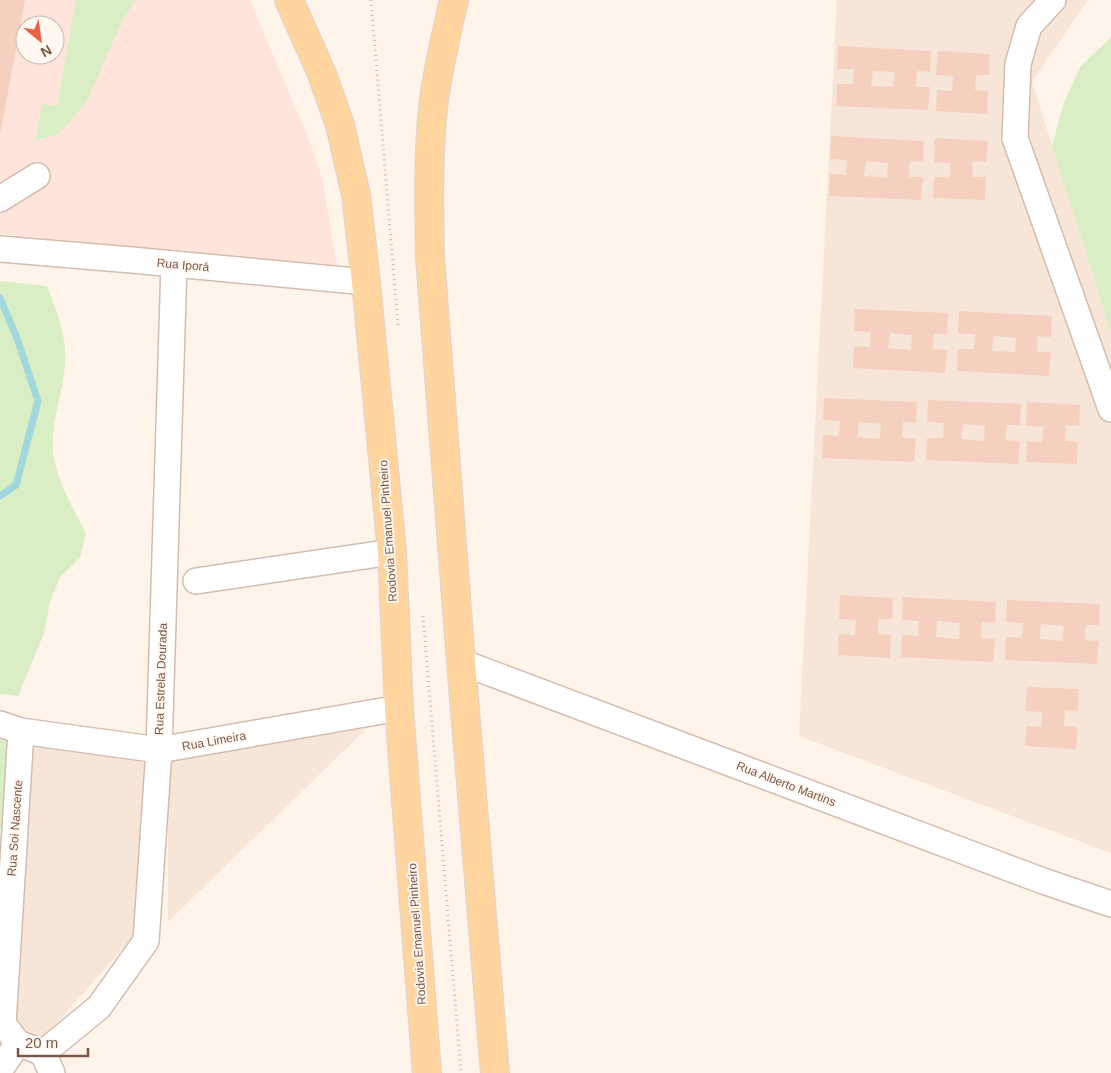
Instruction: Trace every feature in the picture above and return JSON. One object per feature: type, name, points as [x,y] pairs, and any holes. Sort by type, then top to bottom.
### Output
[{"type":"main road","name":"Rodovia Emanuel Pinheiro","points":[[289,0],[322,74],[340,125],[356,195],[392,552],[399,708],[427,1073]]},
{"type":"main road","points":[[454,0],[433,108],[429,211],[430,256],[495,1073]]},
{"type":"street","points":[[1053,0],[1029,26],[1018,64],[1015,138],[1111,409]]},
{"type":"street","points":[[0,199],[37,176]]},
{"type":"street","name":"Rua Iporá","points":[[0,250],[366,282]]},
{"type":"street","name":"Rua Estrela Dourada","points":[[48,1063],[99,1007],[146,941],[158,750],[174,264]]},
{"type":"street","points":[[196,582],[392,552]]},
{"type":"street","name":"Rua Alberto Martins","points":[[461,662],[1043,881],[1111,901]]},
{"type":"street","name":"Rua Limeira","points":[[10,728],[158,750],[399,708]]},
{"type":"street","name":"Rua Soi Nascente","points":[[10,728],[2,1024],[18,1043],[48,1063]]},
{"type":"street","points":[[0,1070],[18,1043]]},
{"type":"shaded area","points":[[0,0],[250,0],[310,142],[323,181],[337,267],[0,234]]},
{"type":"shaded area","points":[[837,0],[1088,0],[1032,82],[1111,332],[1111,853],[799,736]]},
{"type":"shaded area","points":[[367,728],[168,922],[168,758]]},
{"type":"shaded area","points":[[32,741],[145,759],[135,935],[41,1041],[13,1023]]},
{"type":"green space","points":[[76,0],[136,0],[122,21],[87,101],[70,122],[56,135],[35,141],[42,104],[57,106]]},
{"type":"green space","points":[[1111,37],[1111,332],[1052,146],[1064,102],[1081,66]]},
{"type":"green space","points":[[0,281],[47,286],[58,315],[63,334],[65,364],[54,426],[53,450],[60,481],[86,533],[80,558],[60,577],[50,602],[44,633],[18,696],[0,694]]},
{"type":"green space","points":[[0,739],[7,741],[2,828],[0,830]]},
{"type":"building","points":[[0,0],[25,0],[22,15],[15,15],[15,54],[0,130]]},
{"type":"building","points":[[838,46],[931,51],[930,72],[917,71],[916,87],[930,87],[928,110],[836,106],[837,84],[853,84],[854,69],[837,69]],"holes":[[[873,71],[895,72],[893,87],[871,86]]]},
{"type":"building","points":[[938,51],[990,54],[989,75],[976,75],[975,90],[988,91],[987,114],[936,111],[937,90],[952,91],[953,76],[936,75]]},
{"type":"building","points":[[831,136],[924,141],[923,162],[910,161],[909,177],[923,177],[921,200],[829,196],[830,174],[846,175],[847,160],[830,159]],"holes":[[[866,161],[888,163],[887,178],[864,176]]]},
{"type":"building","points":[[935,138],[988,141],[986,162],[973,161],[972,177],[986,177],[985,200],[933,198],[934,177],[950,178],[951,163],[934,162]]},
{"type":"building","points":[[855,309],[948,313],[947,334],[934,334],[933,349],[947,350],[945,373],[853,368],[854,346],[870,347],[871,332],[854,331]],"holes":[[[890,333],[912,335],[911,350],[888,348]]]},
{"type":"building","points":[[959,311],[1052,316],[1051,337],[1038,336],[1037,352],[1051,352],[1049,376],[957,371],[958,349],[974,349],[975,334],[958,334]],"holes":[[[994,336],[1016,338],[1015,352],[992,351]]]},
{"type":"building","points":[[824,398],[917,402],[916,423],[903,422],[902,438],[916,439],[914,462],[822,458],[823,435],[839,436],[840,421],[823,420]],"holes":[[[859,422],[881,424],[880,439],[857,437]]]},
{"type":"building","points":[[928,400],[1021,404],[1020,425],[1007,425],[1006,440],[1020,441],[1018,464],[926,460],[927,438],[943,438],[944,423],[927,422]],"holes":[[[963,424],[985,426],[984,441],[961,439]]]},
{"type":"building","points":[[1027,402],[1080,405],[1079,426],[1066,425],[1065,441],[1078,442],[1077,464],[1026,462],[1027,441],[1042,442],[1043,427],[1026,426]]},
{"type":"building","points":[[840,595],[893,598],[892,619],[878,619],[878,634],[891,635],[890,658],[838,655],[839,634],[855,635],[856,620],[839,619]]},
{"type":"building","points":[[903,597],[996,602],[995,623],[982,622],[981,638],[995,639],[993,662],[901,657],[902,635],[918,636],[919,621],[902,620]],"holes":[[[937,621],[960,623],[959,639],[936,637]]]},
{"type":"building","points":[[1007,600],[1100,604],[1099,625],[1086,625],[1085,640],[1099,641],[1097,664],[1005,660],[1006,637],[1022,638],[1023,623],[1006,622]],"holes":[[[1041,624],[1064,626],[1062,641],[1040,639]]]},
{"type":"building","points":[[1027,687],[1079,689],[1078,711],[1065,710],[1064,726],[1078,727],[1076,749],[1025,746],[1026,726],[1041,727],[1042,712],[1025,711]]},
{"type":"waterway","points":[[0,298],[17,338],[38,401],[16,485],[0,496]]}]
